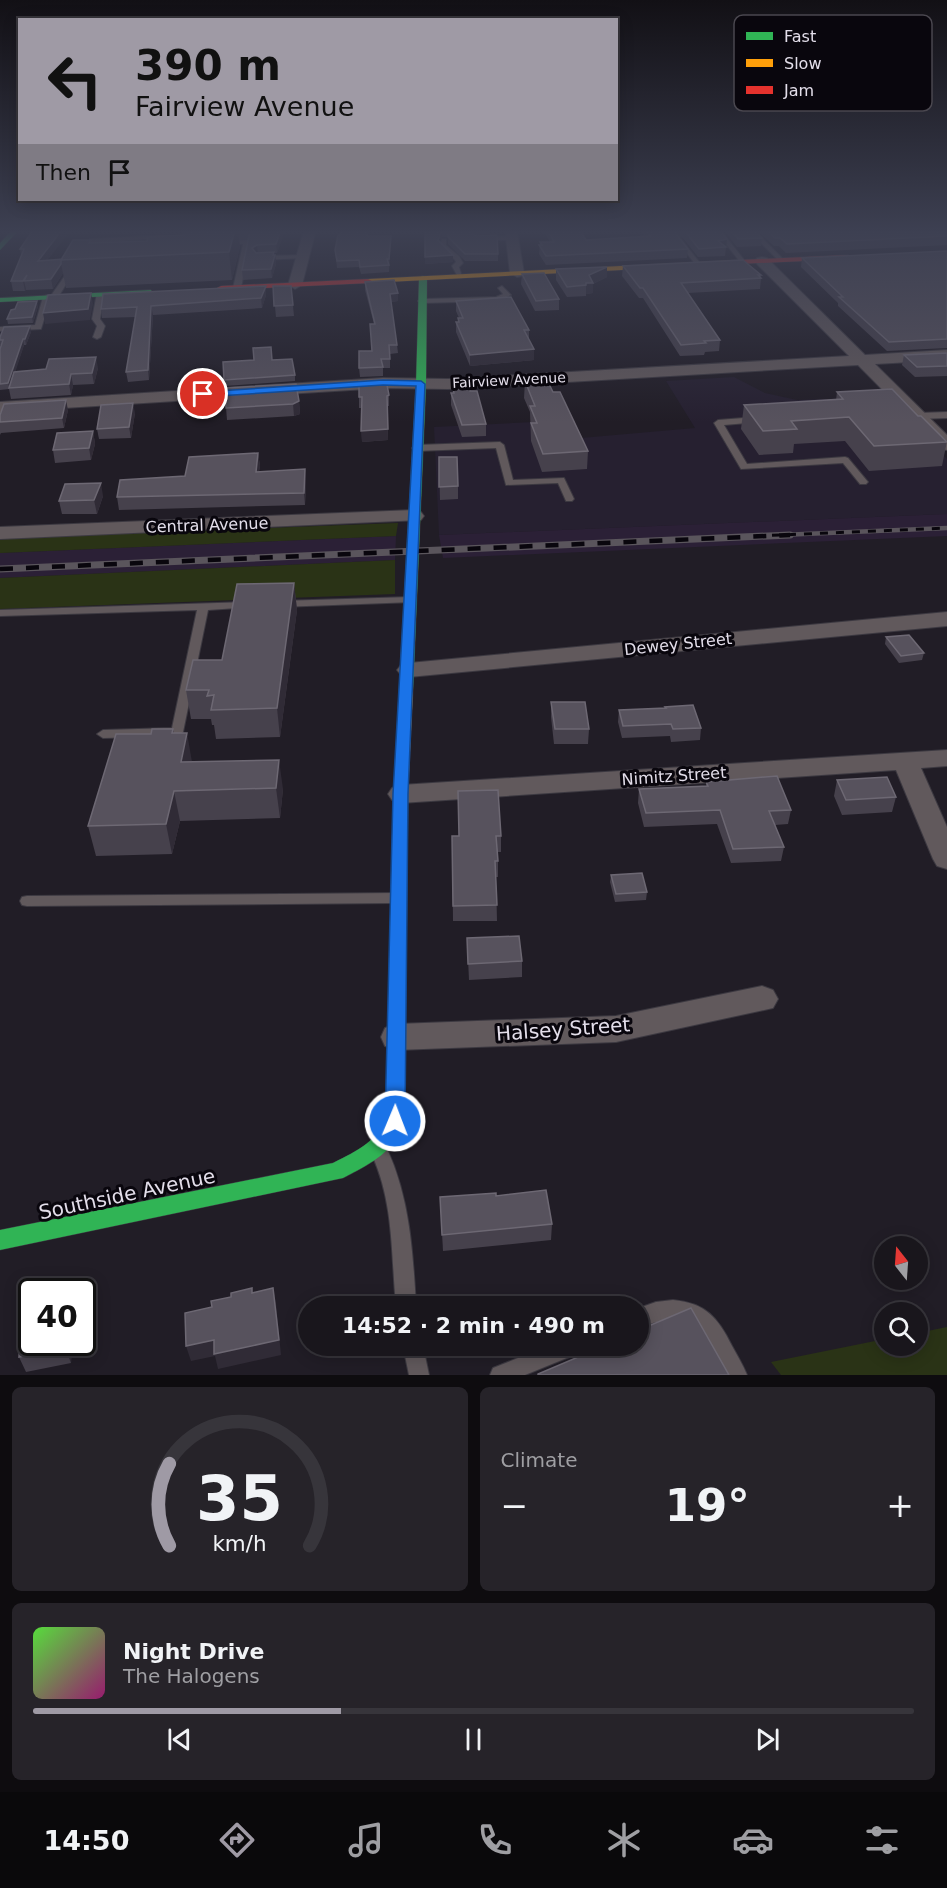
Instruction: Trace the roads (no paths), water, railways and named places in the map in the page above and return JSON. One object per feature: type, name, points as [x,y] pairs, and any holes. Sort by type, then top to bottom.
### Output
[{"type":"street","points":[[0,300],[116,294]]},
{"type":"street","points":[[379,1151],[391,1135],[395,1121],[401,794],[421,384],[422,294]]},
{"type":"street","points":[[795,294],[860,360],[897,403],[918,416],[947,445]]},
{"type":"street","name":"Fairview Avenue","points":[[0,407],[383,383],[456,384],[947,355]]},
{"type":"street","name":"Central Avenue","points":[[0,533],[414,516]]},
{"type":"street","name":"Dewey Street","points":[[408,670],[947,619]]},
{"type":"street","name":"Nimitz Street","points":[[401,794],[947,758]]},
{"type":"street","points":[[905,760],[947,859]]},
{"type":"street","name":"Halsey Street","points":[[397,1037],[616,1029],[762,999]]},
{"type":"street","name":"Southside Avenue","points":[[0,1240],[336,1172],[379,1151]]},
{"type":"lane","points":[[0,329],[38,327],[53,294]]},
{"type":"lane","points":[[422,301],[497,299],[506,294]]},
{"type":"lane","points":[[97,337],[101,326],[96,319],[100,295]]},
{"type":"lane","points":[[918,416],[947,415]]},
{"type":"lane","points":[[761,419],[718,423],[744,467],[845,460],[863,482]]},
{"type":"lane","points":[[417,448],[500,445],[509,483],[561,480],[569,499]]},
{"type":"lane","points":[[0,614],[411,600]]},
{"type":"lane","points":[[103,734],[177,732],[203,606]]},
{"type":"lane","points":[[27,901],[399,897]]},
{"type":"lane","points":[[379,1151],[389,1170],[394,1189],[405,1296]]},
{"type":"lane","points":[[649,1314],[667,1308],[685,1312],[707,1323],[737,1375]]},
{"type":"lane","points":[[415,1356],[419,1375]]},
{"type":"lane","points":[[500,1375],[547,1356]]},
{"type":"railway","points":[[756,536],[947,528]]},
{"type":"railway","points":[[0,569],[790,535]]}]
